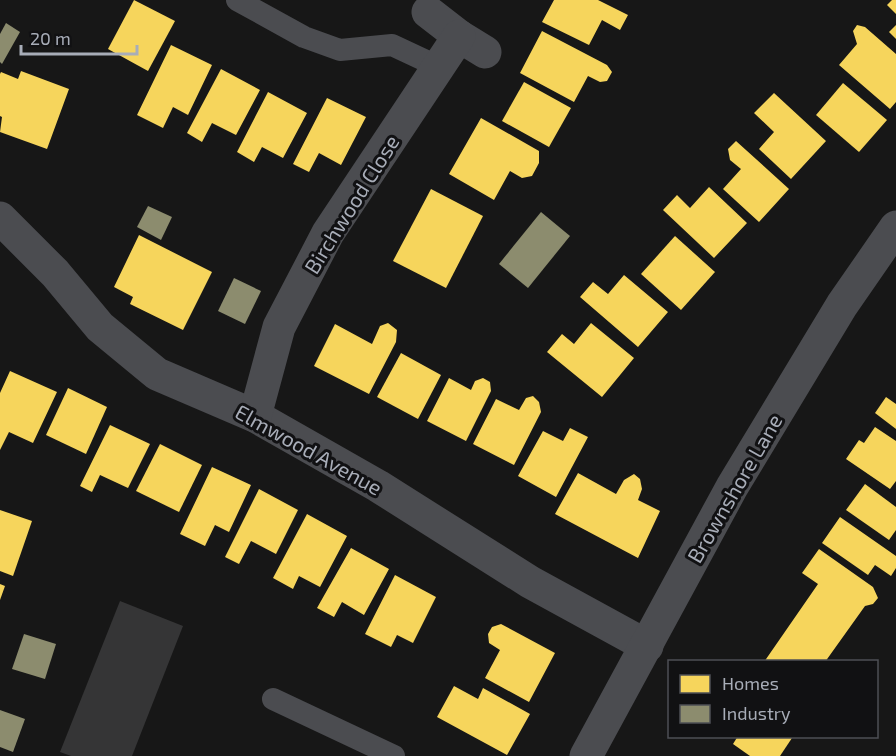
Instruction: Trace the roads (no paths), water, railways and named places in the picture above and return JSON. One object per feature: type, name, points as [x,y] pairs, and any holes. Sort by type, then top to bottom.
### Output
[{"type":"street","name":"Birchwood Close","points":[[255,416],[279,327],[328,233],[439,67],[472,44],[428,12]]},
{"type":"street","name":"Elmwood Avenue","points":[[0,218],[55,273],[100,327],[156,374],[255,416],[378,486],[530,582],[647,646]]},
{"type":"street","name":"Brownshore Lane","points":[[586,756],[732,487],[842,305],[896,227]]},
{"type":"lane","points":[[237,0],[304,37],[340,50],[392,45],[439,67]]},
{"type":"lane","points":[[273,699],[394,756]]}]
